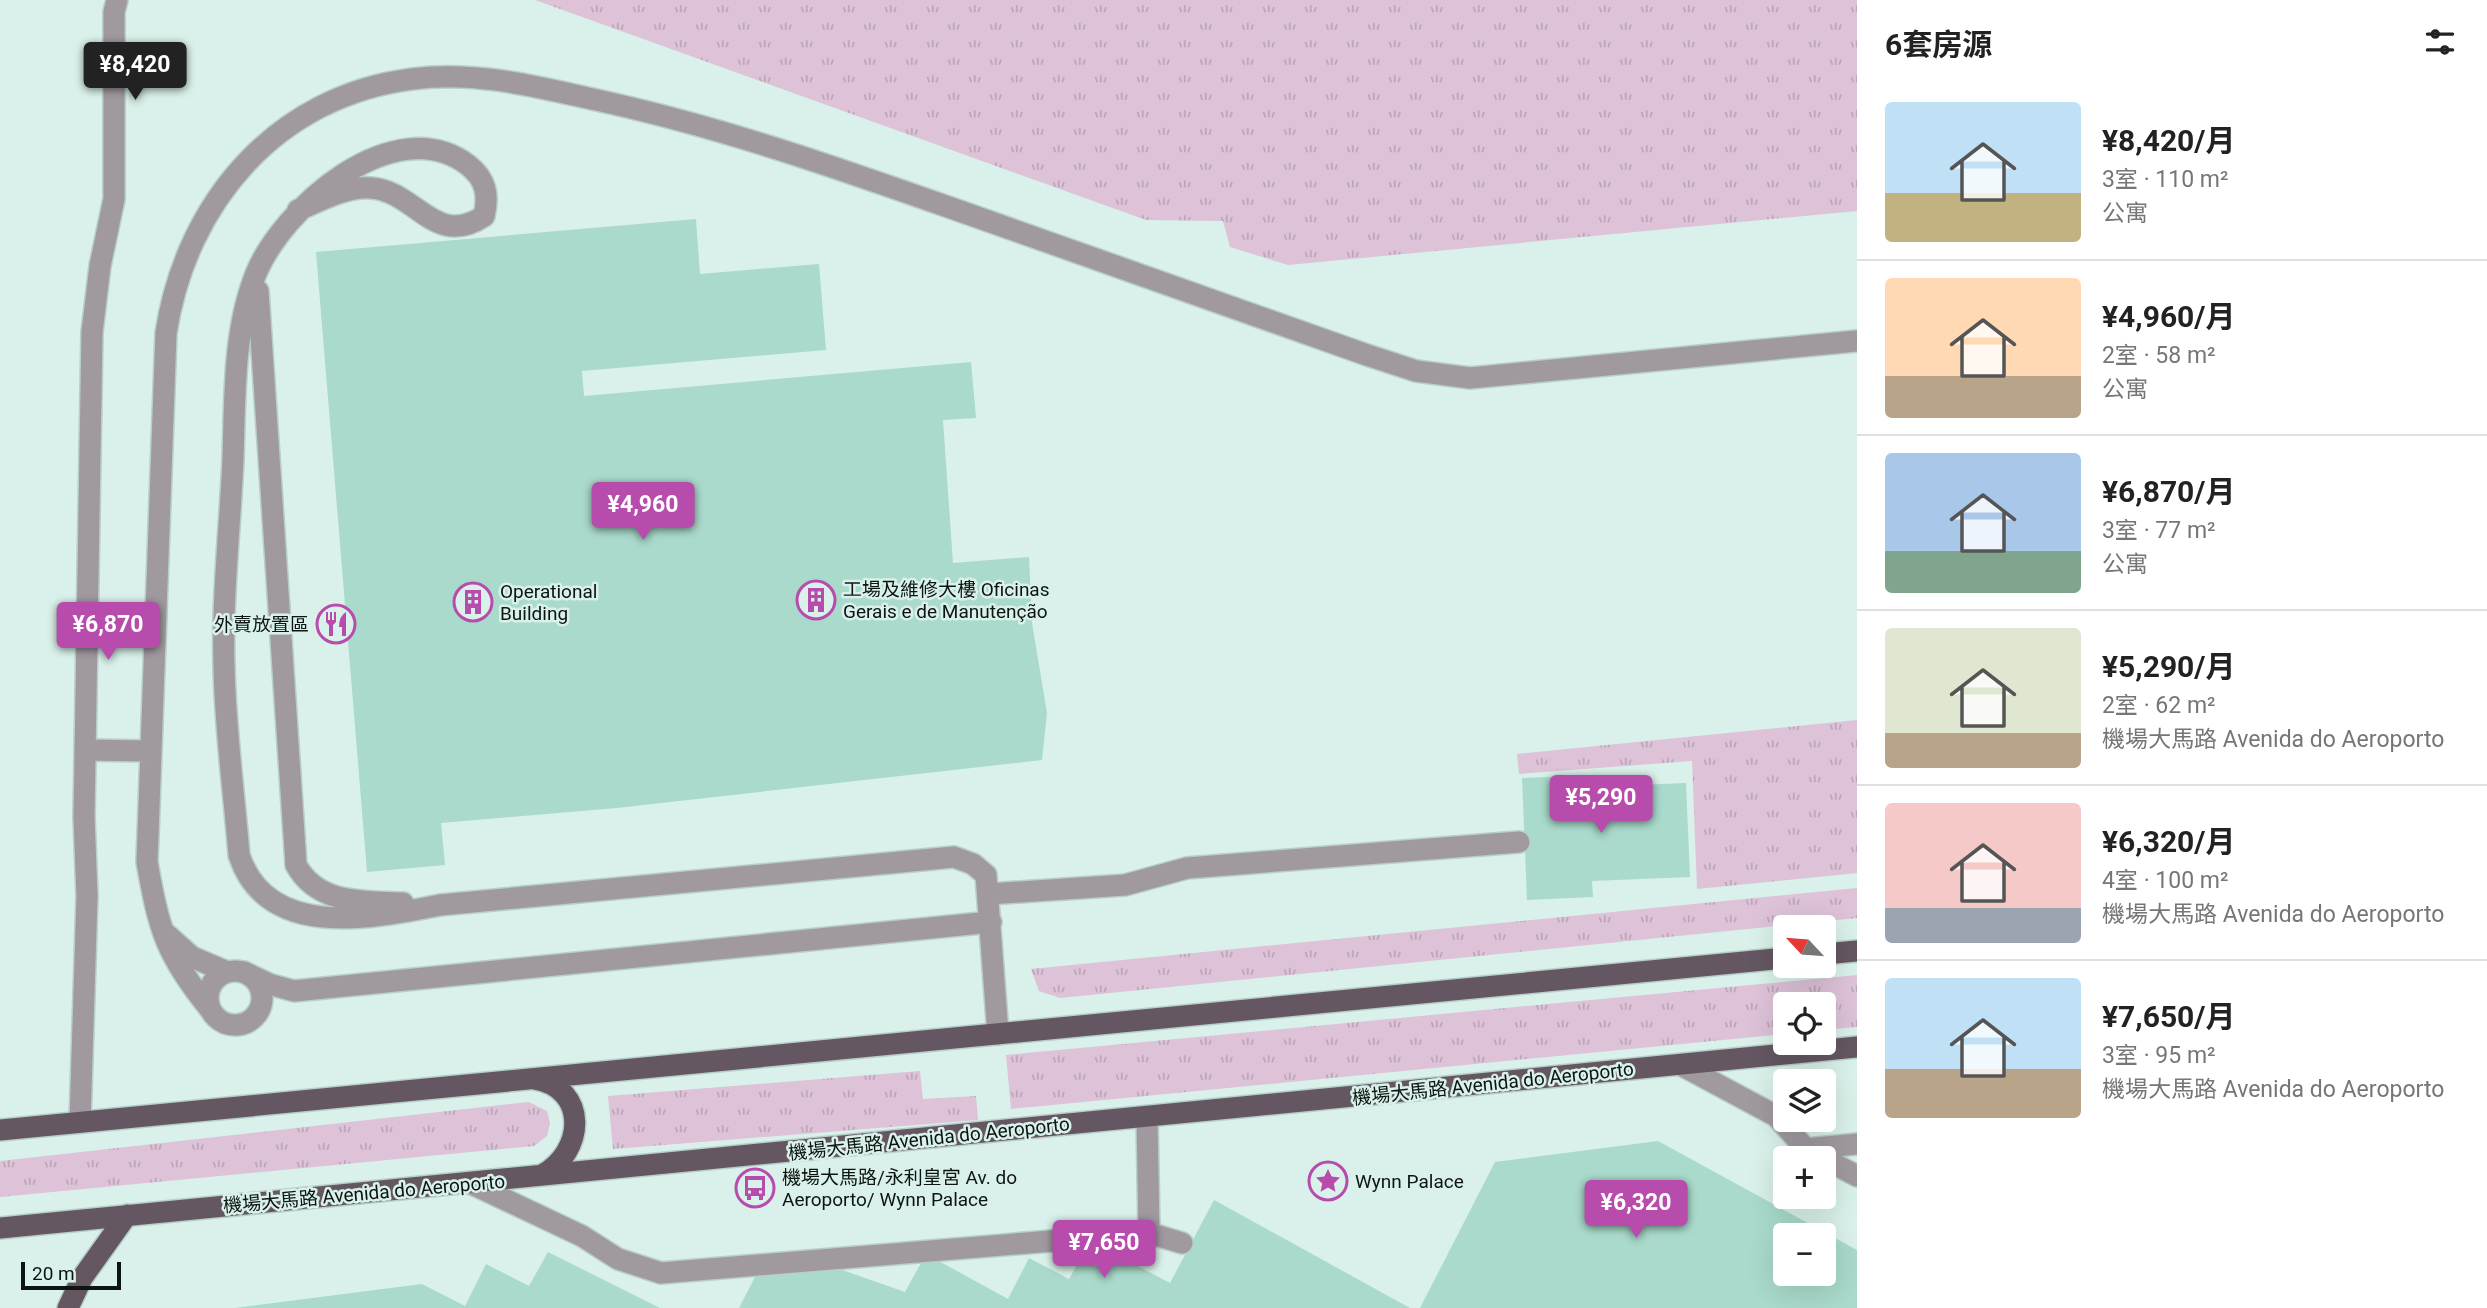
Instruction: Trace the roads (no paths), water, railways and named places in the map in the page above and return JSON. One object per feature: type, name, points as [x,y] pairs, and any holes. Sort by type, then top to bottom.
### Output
[{"type":"main road","points":[[1836,953],[1857,951]]},
{"type":"main road","points":[[0,1130],[1773,959]]},
{"type":"main road","name":"機場大馬路 Avenida do Aeroporto","points":[[0,1228],[1857,1047]]},
{"type":"main road","points":[[532,1078],[546,1081],[559,1089],[574,1115],[572,1145],[565,1158],[541,1176]]},
{"type":"main road","points":[[68,1308],[82,1278],[127,1215]]},
{"type":"street","points":[[80,1122],[87,896],[84,817],[92,331],[100,266],[114,199],[115,4]]},
{"type":"street","points":[[294,991],[240,1025],[231,1026],[215,1017],[181,974],[161,929],[147,862],[163,368],[172,292],[192,238],[219,196],[278,131],[319,106],[355,92],[411,79],[455,77],[510,81],[697,123],[806,157],[1367,355],[1442,375],[1470,378],[1857,341]]},
{"type":"street","points":[[298,210],[344,193],[373,188],[407,202],[439,223],[456,227],[470,225],[484,216],[488,200],[481,176],[464,163],[422,149],[399,151],[368,161],[337,177],[298,210],[272,242],[262,261],[245,309],[237,370],[224,665],[239,856],[244,873],[256,889],[292,910],[341,919],[379,916],[440,905],[944,857],[973,864],[986,875],[998,1034]]},
{"type":"street","points":[[262,261],[257,296],[258,329],[296,865],[304,879],[317,890],[349,901],[440,905]]},
{"type":"street","points":[[85,750],[151,751]]},
{"type":"street","points":[[989,894],[1125,885],[1187,868],[1519,842]]},
{"type":"street","points":[[161,929],[192,957],[294,991],[991,922]]},
{"type":"street","points":[[210,1009],[209,991],[219,976],[235,972],[252,976],[261,990],[261,1008],[256,1016]]},
{"type":"street","points":[[1681,1065],[1776,1116],[1803,1146]]},
{"type":"street","points":[[1147,1117],[1149,1233]]},
{"type":"street","points":[[1836,1146],[1857,1144]]},
{"type":"street","points":[[1836,1165],[1857,1177]]},
{"type":"street","points":[[470,1183],[582,1236],[618,1259],[662,1273],[1149,1233],[1182,1243]]},
{"type":"place","name":"工場及維修大樓 Oficinas Gerais e de Manutenção","points":[[816,600]]},
{"type":"place","name":"Operational Building","points":[[473,602]]},
{"type":"place","name":"外賣放置區","points":[[336,624]]},
{"type":"place","name":"Wynn Palace","points":[[1328,1181]]},
{"type":"place","name":"機場大馬路/永利皇宮 Av. do Aeroporto/ Wynn Palace","points":[[755,1188]]}]
